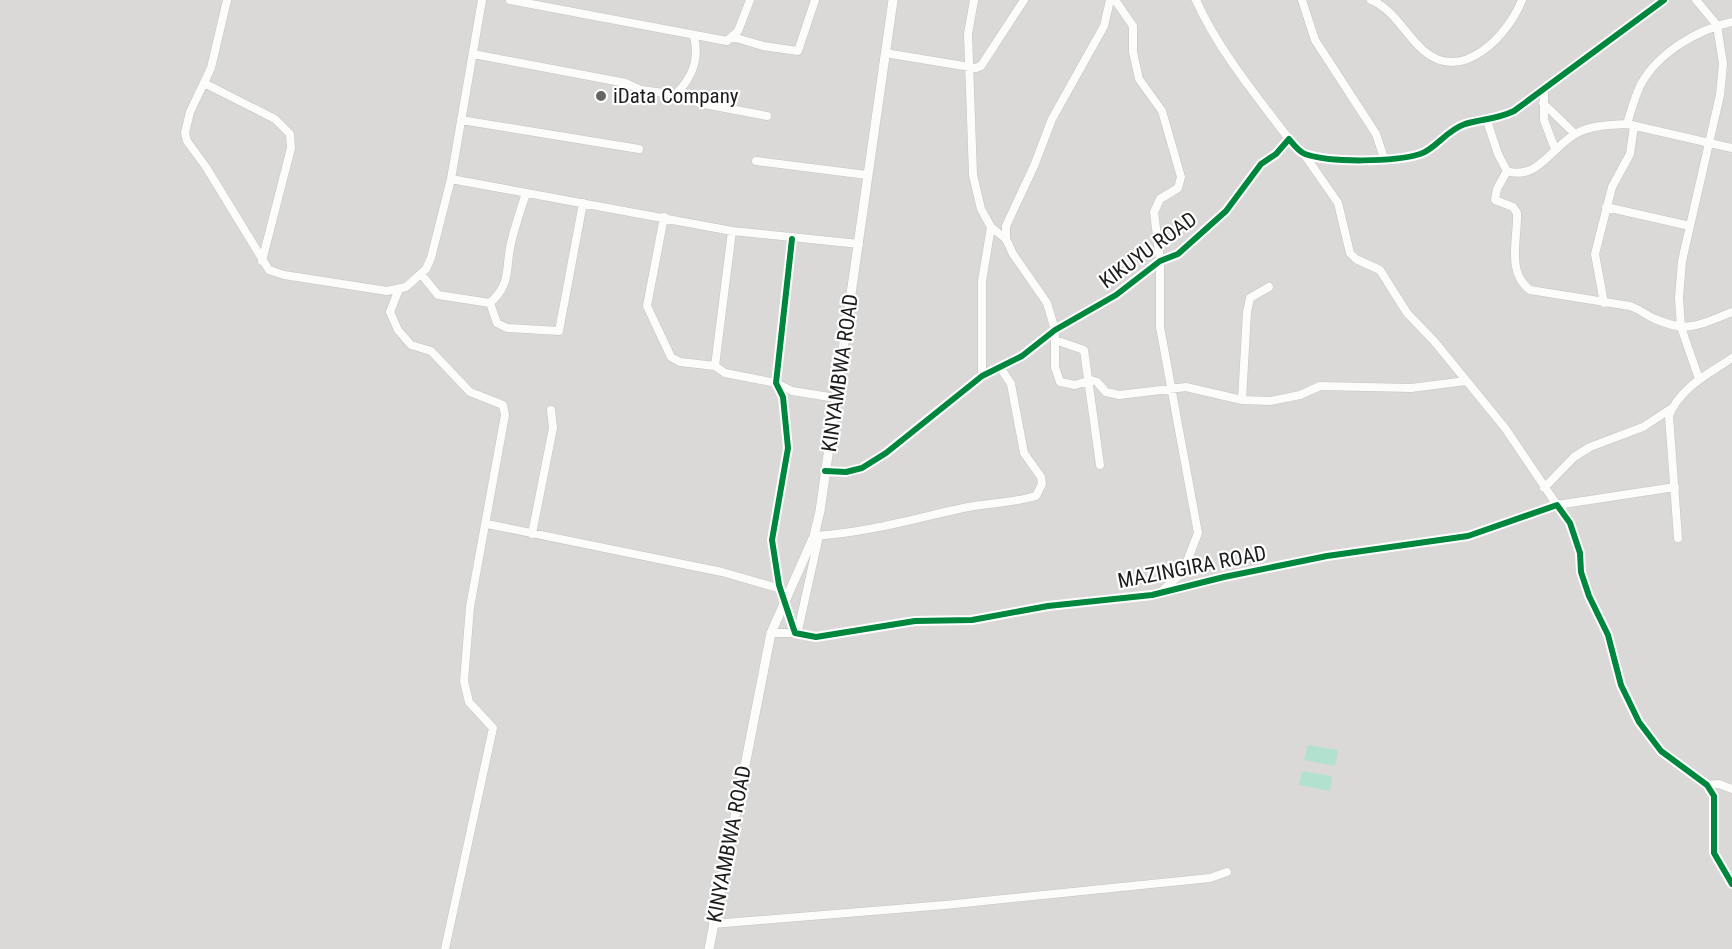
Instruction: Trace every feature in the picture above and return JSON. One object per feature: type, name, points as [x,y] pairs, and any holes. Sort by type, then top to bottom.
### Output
[{"type":"street","points":[[227,0],[215,56],[186,125],[187,141],[206,167],[262,261],[270,270],[284,275],[361,289],[399,289],[421,274],[431,258],[451,179],[482,0]]},
{"type":"street","points":[[510,0],[694,37],[727,41],[733,37],[750,0]]},
{"type":"street","points":[[733,37],[763,46],[798,51],[815,0]]},
{"type":"street","name":"KINYAMBWA ROAD","points":[[709,949],[771,633],[783,593],[816,536],[893,0]]},
{"type":"street","points":[[974,0],[968,34],[973,175],[981,209],[991,227],[1006,239],[1026,275],[1047,303],[1055,330],[1055,367],[1060,382],[1075,385],[1086,380],[1094,381],[1106,392],[1119,395],[1186,387],[1242,400],[1270,401],[1300,395],[1320,386],[1411,388],[1466,381]]},
{"type":"street","points":[[885,53],[969,67],[981,66],[1024,0]]},
{"type":"street","points":[[1006,239],[1010,214],[1034,166],[1052,119],[1104,26],[1110,0]]},
{"type":"street","points":[[1116,0],[1133,26],[1133,52],[1139,79],[1162,111],[1181,177],[1178,188],[1160,199],[1155,205],[1160,261],[1160,327],[1198,533],[1183,572],[1162,591]]},
{"type":"street","points":[[1196,0],[1207,24],[1236,69],[1288,139],[1304,154],[1338,203],[1350,253],[1356,259],[1380,270],[1407,313],[1505,428],[1570,523],[1580,554],[1581,572],[1589,596],[1608,634],[1622,686],[1639,722],[1661,751],[1707,786],[1714,796],[1712,813],[1714,853],[1732,884]]},
{"type":"street","points":[[1302,0],[1315,40],[1376,134],[1384,158]]},
{"type":"street","points":[[1371,0],[1389,13],[1424,51],[1433,57],[1462,61],[1475,57],[1487,47],[1512,18],[1522,0]]},
{"type":"street","points":[[1304,154],[1355,161],[1419,154],[1430,149],[1445,134],[1466,124],[1487,121],[1514,111],[1664,0]]},
{"type":"street","points":[[1696,0],[1717,26],[1723,64],[1709,143],[1682,261],[1681,327],[1699,379]]},
{"type":"street","points":[[1604,303],[1595,254],[1612,187],[1630,154],[1630,125],[1641,86],[1652,69],[1676,46],[1717,26],[1732,22]]},
{"type":"street","points":[[675,95],[687,80],[696,62],[694,37]]},
{"type":"street","points":[[473,54],[767,116]]},
{"type":"street","points":[[204,83],[275,119],[290,134],[291,148],[262,261]]},
{"type":"street","points":[[1544,90],[1544,120],[1555,149]]},
{"type":"street","points":[[1543,103],[1575,134]]},
{"type":"street","points":[[461,120],[639,149]]},
{"type":"street","points":[[1487,121],[1498,154],[1508,171],[1517,174],[1529,173],[1575,134],[1594,126],[1630,125],[1732,148]]},
{"type":"street","name":"KIKUYU ROAD","points":[[825,471],[846,472],[862,468],[886,453],[982,376],[1022,356],[1055,330],[1116,295],[1160,261],[1178,254],[1226,211],[1261,164],[1276,154],[1288,139]]},
{"type":"street","points":[[756,161],[867,176]]},
{"type":"street","points":[[1508,171],[1497,189],[1495,200],[1513,207],[1516,213],[1515,266],[1522,284],[1530,290],[1641,310],[1652,318],[1681,327],[1709,324],[1732,312]]},
{"type":"street","points":[[451,179],[732,231],[792,239],[859,244]]},
{"type":"street","points":[[490,303],[507,281],[511,244],[526,193]]},
{"type":"street","points":[[490,303],[497,323],[507,328],[560,332],[583,203]]},
{"type":"street","points":[[1606,207],[1690,226]]},
{"type":"street","points":[[664,217],[647,306],[659,336],[671,357],[680,362],[715,366],[725,373],[776,383],[792,391],[836,398]]},
{"type":"street","points":[[982,376],[982,281],[991,227]]},
{"type":"street","points":[[715,366],[732,231]]},
{"type":"street","points":[[792,239],[776,383],[783,397],[788,443],[772,534],[783,593],[795,633]]},
{"type":"street","points":[[421,274],[438,296],[490,303]]},
{"type":"street","points":[[1242,400],[1246,312],[1250,298],[1269,286]]},
{"type":"street","points":[[399,289],[390,312],[398,330],[411,345],[431,351],[470,392],[503,405],[504,415],[487,524],[470,607],[464,681],[469,702],[493,728],[445,949]]},
{"type":"street","points":[[1055,340],[1084,350],[1087,357],[1086,380],[1100,465]]},
{"type":"street","points":[[1544,488],[1574,457],[1590,447],[1644,427],[1672,408],[1699,379],[1732,358]]},
{"type":"street","points":[[795,633],[806,602],[816,536],[847,534],[1036,496],[1042,484],[1041,477],[1024,453],[1011,384],[1000,367]]},
{"type":"street","points":[[1672,408],[1668,431],[1678,538]]},
{"type":"street","points":[[532,534],[553,428],[551,410]]},
{"type":"street","name":"MAZINGIRA ROAD","points":[[771,633],[795,633],[816,638],[915,621],[972,620],[1048,606],[1152,595],[1327,556],[1468,536],[1557,505],[1675,487]]},
{"type":"street","points":[[487,524],[722,572],[783,593]]},
{"type":"street","points":[[1707,786],[1719,784],[1732,789]]},
{"type":"street","points":[[713,924],[945,905],[1210,878],[1227,872]]},
{"type":"shaded area","points":[[0,0],[1732,0],[1732,949],[0,949]]},
{"type":"green space","points":[[1308,745],[1338,750],[1335,766],[1304,760]]},
{"type":"green space","points":[[1302,771],[1332,776],[1330,791],[1299,785]]},
{"type":"cycle path","points":[[825,471],[846,472],[862,468],[886,453],[982,376],[1022,356],[1055,330],[1116,295],[1160,261],[1178,254],[1226,211],[1261,164],[1276,154],[1289,139],[1303,153],[1330,159],[1395,159],[1426,152],[1458,127],[1514,111],[1664,0]]},
{"type":"cycle path","points":[[792,239],[776,383],[783,397],[788,448],[772,540],[779,585],[795,633],[816,637],[915,621],[972,620],[1048,606],[1152,595],[1224,577],[1327,556],[1468,536],[1557,505],[1570,523],[1580,553],[1581,572],[1589,596],[1608,635],[1621,685],[1639,722],[1661,751],[1707,785],[1714,796],[1714,853],[1732,884]]},
{"type":"place","name":"iData Company","points":[[601,96]]}]
